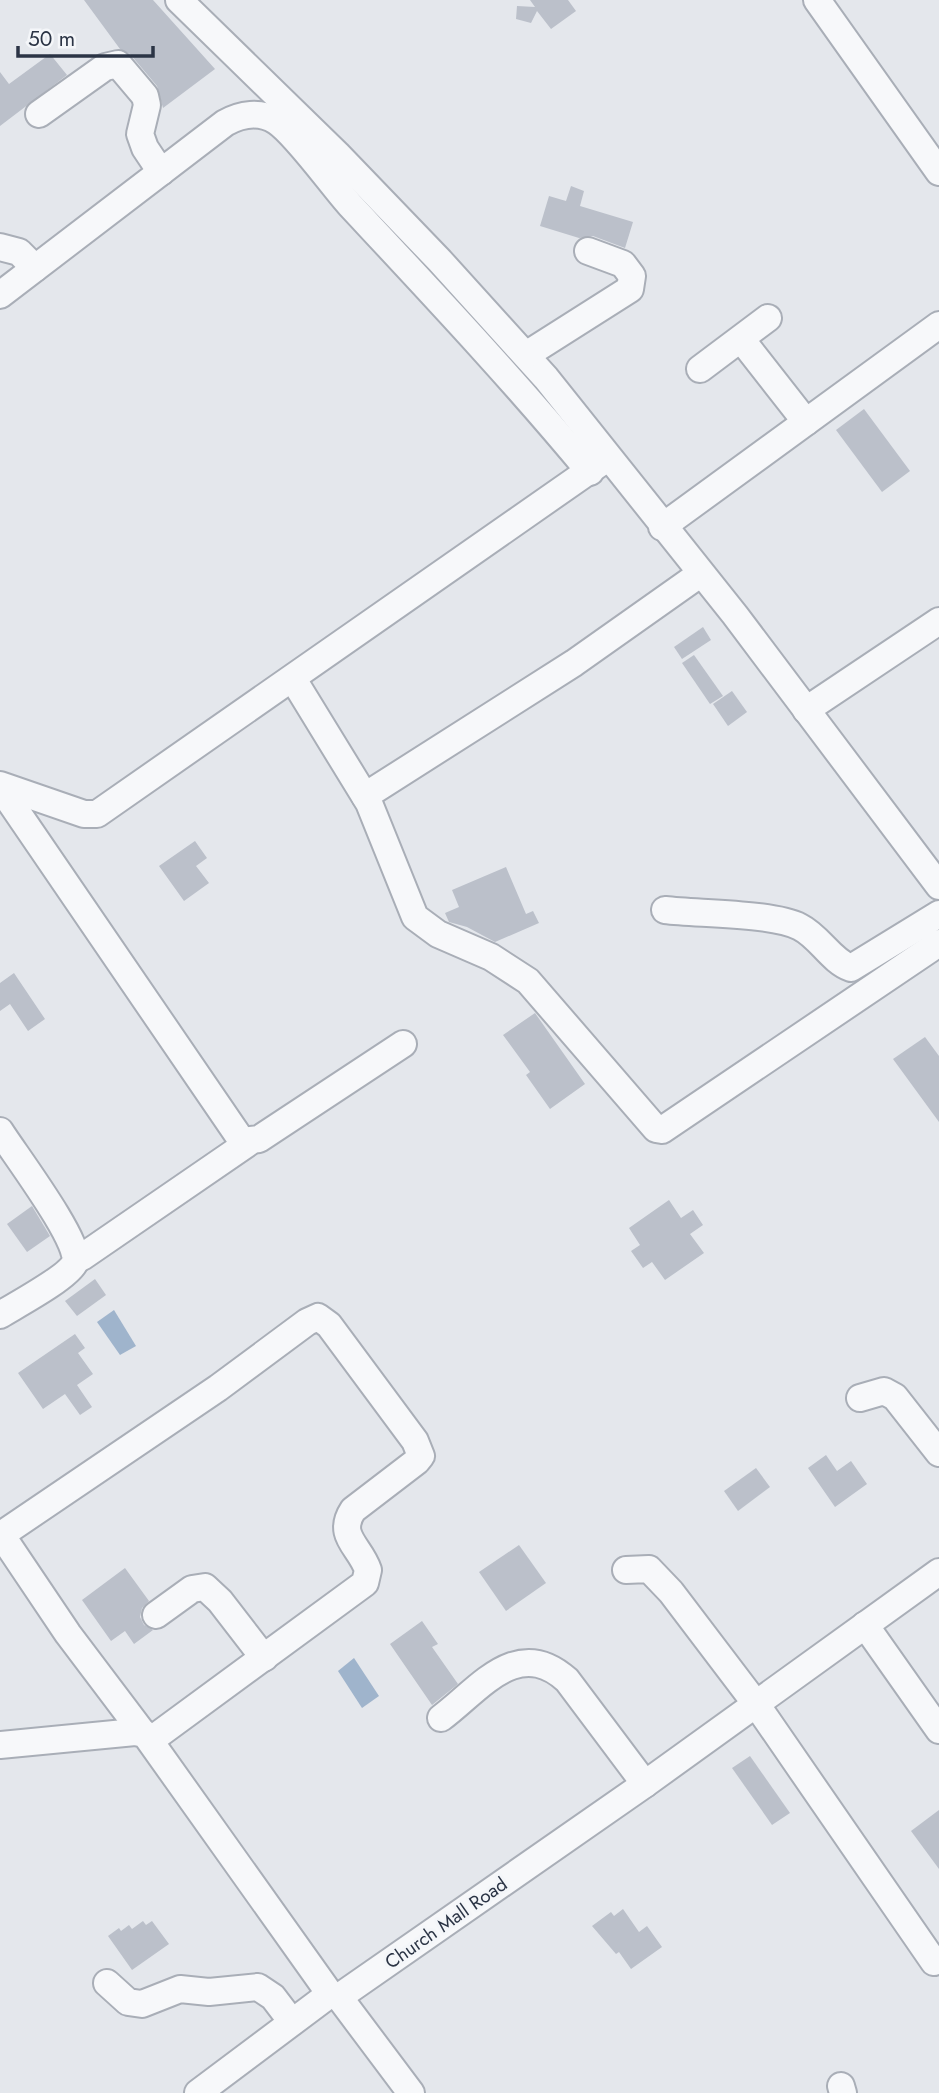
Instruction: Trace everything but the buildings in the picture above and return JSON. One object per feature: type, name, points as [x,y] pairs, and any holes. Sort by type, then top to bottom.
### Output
[{"type":"street","points":[[179,0],[346,164],[526,355],[599,465]]},
{"type":"street","points":[[817,0],[939,172]]},
{"type":"street","points":[[39,114],[105,67],[118,64],[147,99],[140,134],[145,148],[162,172]]},
{"type":"street","points":[[0,295],[235,117],[254,115],[279,124],[342,196],[518,384],[662,527],[806,710],[939,886]]},
{"type":"street","points":[[0,247],[15,249],[35,268]]},
{"type":"street","points":[[526,355],[630,289],[632,276],[623,264],[588,251]]},
{"type":"street","points":[[700,369],[768,318]]},
{"type":"street","points":[[662,527],[939,325]]},
{"type":"street","points":[[741,338],[806,422]]},
{"type":"street","points":[[1,786],[83,814],[97,814],[599,465]]},
{"type":"street","points":[[365,796],[574,663],[700,574]]},
{"type":"street","points":[[806,710],[939,621]]},
{"type":"street","points":[[293,679],[365,796],[415,917],[438,934],[491,957],[528,981],[659,1130],[939,943]]},
{"type":"street","points":[[1,786],[236,1135],[248,1143]]},
{"type":"street","points":[[666,910],[793,923],[814,936],[842,964],[851,968],[939,915]]},
{"type":"street","points":[[82,1256],[248,1143],[260,1139],[403,1044]]},
{"type":"street","points":[[0,1131],[66,1230],[76,1252],[75,1260],[67,1271],[0,1315]]},
{"type":"street","points":[[0,1745],[146,1736],[264,1657],[365,1583],[368,1570],[346,1532],[348,1518],[353,1510],[421,1455],[415,1441],[323,1319],[317,1317],[307,1322],[218,1388],[1,1534],[68,1634],[146,1736],[335,1995],[411,2093]]},
{"type":"street","points":[[860,1398],[884,1391],[895,1397],[939,1453]]},
{"type":"street","points":[[626,1570],[642,1567],[657,1575],[756,1704],[934,1962]]},
{"type":"street","name":"Church Mall Road","points":[[198,2093],[292,2022],[645,1784],[939,1572]]},
{"type":"street","points":[[156,1615],[192,1589],[205,1587],[220,1601],[264,1657]]},
{"type":"street","points":[[865,1625],[939,1730]]},
{"type":"street","points":[[441,1718],[498,1671],[524,1664],[550,1667],[567,1679],[645,1784]]},
{"type":"street","points":[[107,1983],[128,2002],[142,2004],[180,1989],[209,1992],[258,1987],[273,1997],[292,2022]]},
{"type":"water","points":[[114,1310],[136,1346],[120,1355],[97,1322]]},
{"type":"water","points":[[354,1658],[379,1696],[362,1708],[338,1671]]}]
